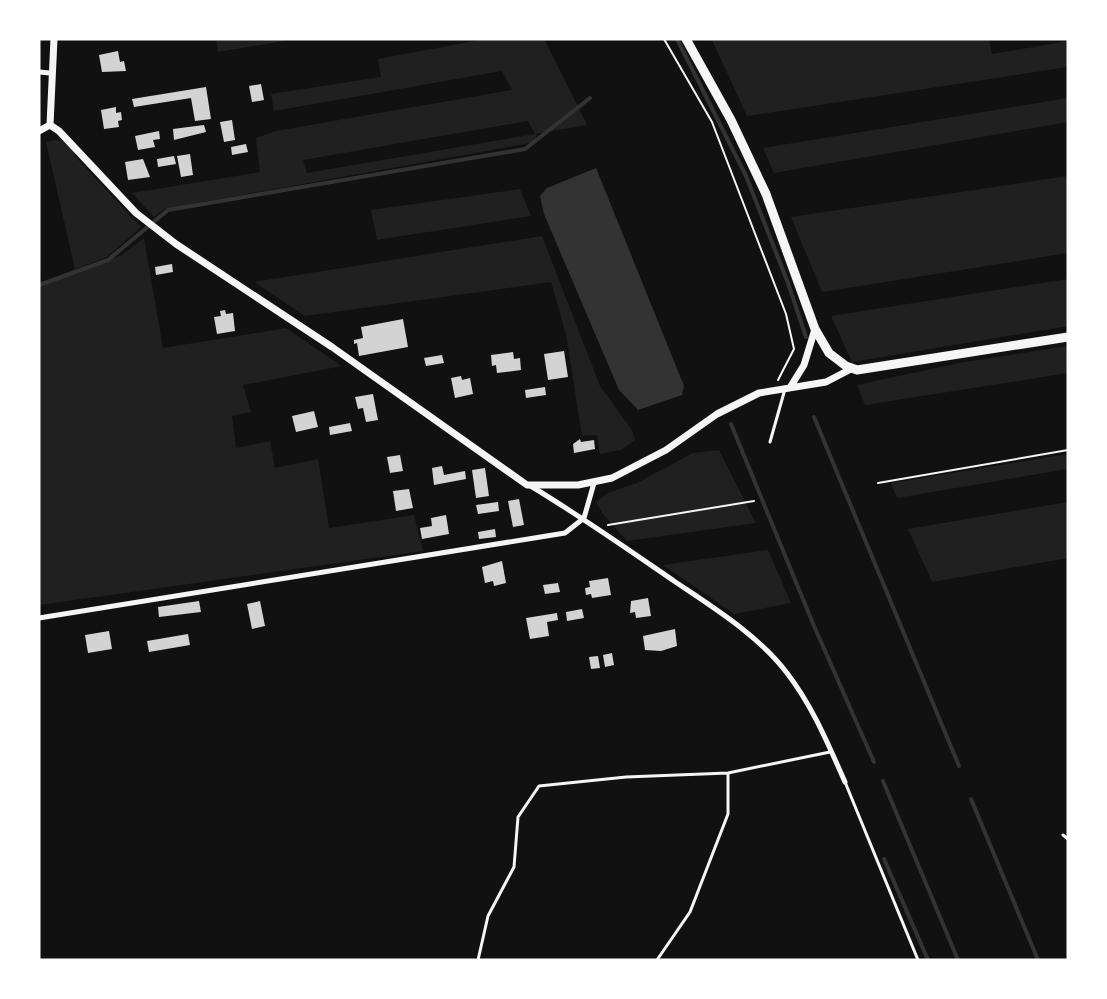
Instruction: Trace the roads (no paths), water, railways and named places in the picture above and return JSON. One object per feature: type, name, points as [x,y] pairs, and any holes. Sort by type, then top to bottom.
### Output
[{"type":"highway","points":[[686,39],[731,120],[766,194],[815,328],[829,353],[852,369],[1068,337]]},
{"type":"street","points":[[50,125],[50,73],[54,39]]},
{"type":"street","points":[[39,72],[50,73]]},
{"type":"street","points":[[39,131],[50,125]]},
{"type":"street","points":[[50,125],[59,131],[155,227],[527,484],[584,518],[723,614],[767,651],[787,673],[808,703],[845,782]]},
{"type":"street","points":[[788,387],[804,365],[815,328]]},
{"type":"street","points":[[527,484],[594,483],[628,472],[666,450],[717,414],[759,393],[826,382],[852,369]]},
{"type":"street","points":[[39,618],[548,537],[569,531],[584,518],[594,483]]},
{"type":"lane","points":[[770,442],[788,387]]},
{"type":"lane","points":[[478,960],[488,916],[514,867],[518,817],[539,786],[626,777],[728,773],[832,752]]},
{"type":"lane","points":[[657,960],[690,912],[728,814],[728,773]]},
{"type":"lane","points":[[845,782],[918,960]]},
{"type":"lane","points":[[1063,836],[1068,839]]},
{"type":"waterway","points":[[677,39],[746,176],[788,283],[806,337]]},
{"type":"waterway","points":[[39,285],[108,260],[168,210],[525,149],[590,98]]},
{"type":"waterway","points":[[814,417],[959,766]]},
{"type":"waterway","points":[[731,424],[814,626],[874,762]]},
{"type":"waterway","points":[[883,781],[958,960]]},
{"type":"waterway","points":[[971,799],[1038,960]]},
{"type":"waterway","points":[[884,859],[928,960]]}]
